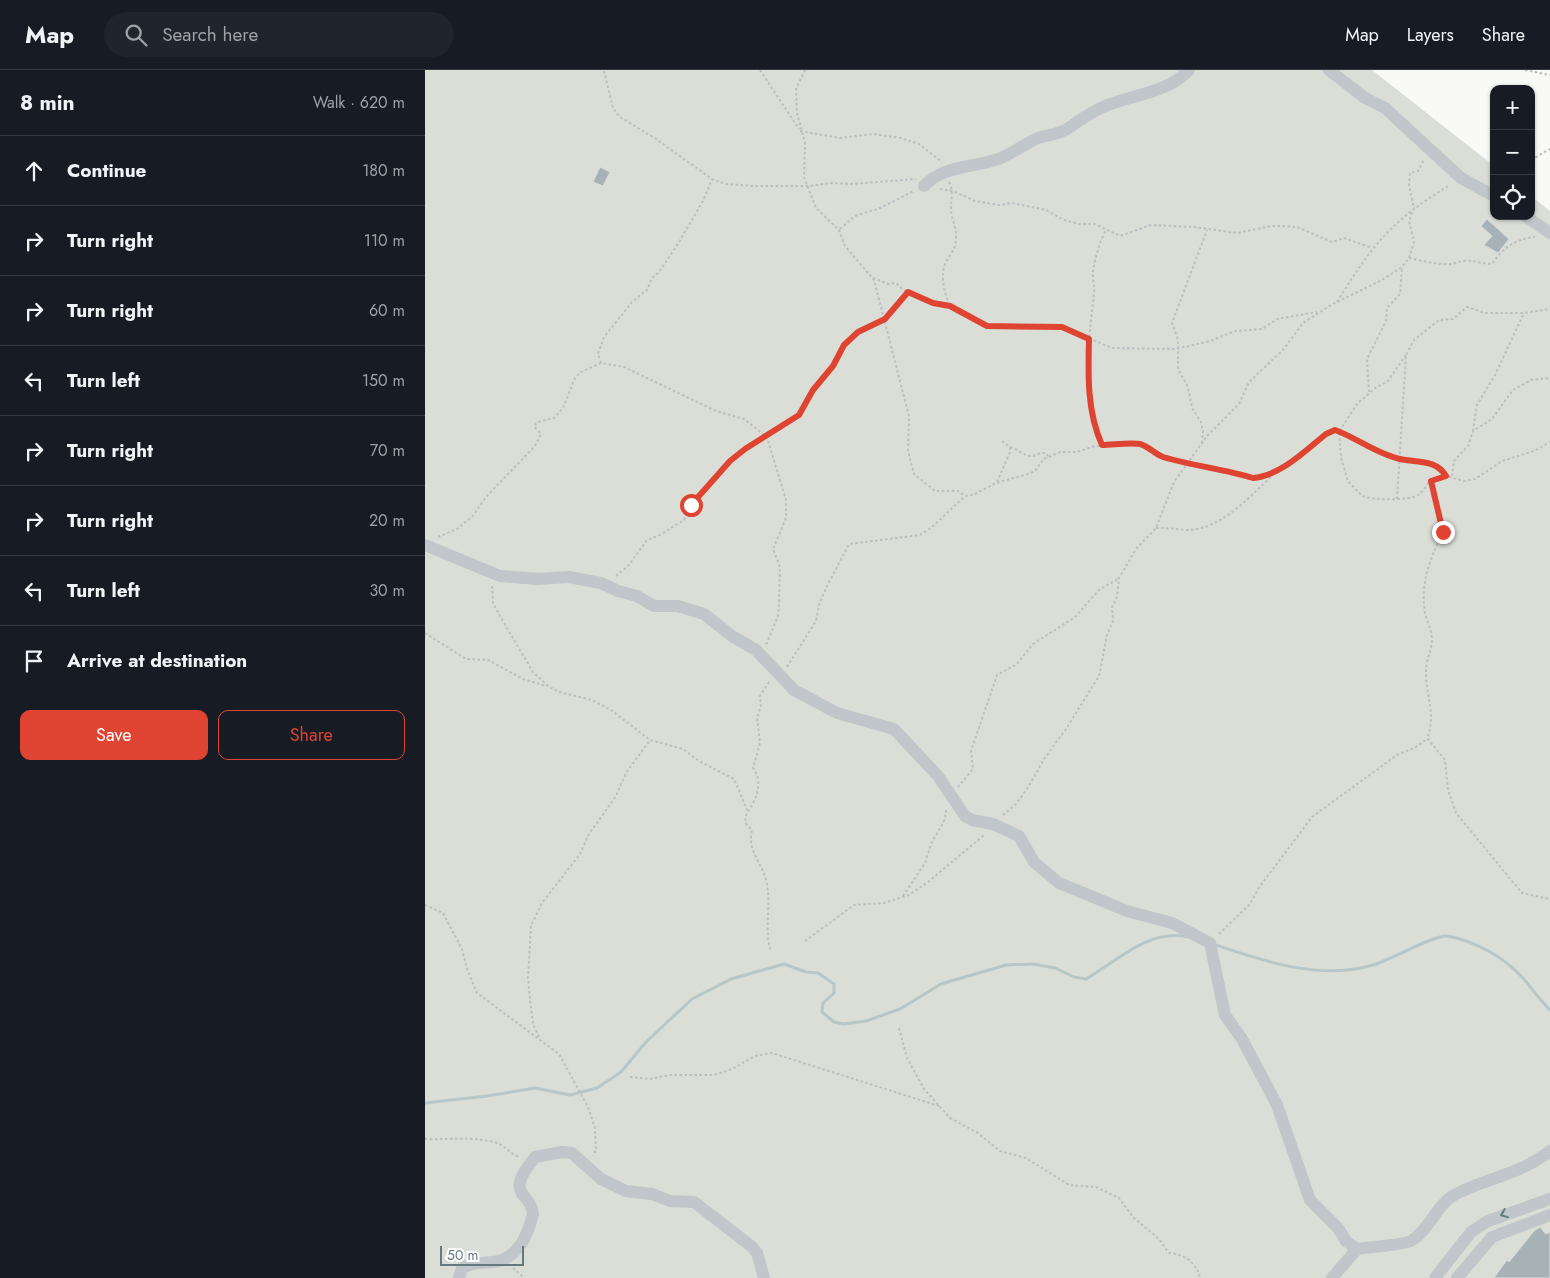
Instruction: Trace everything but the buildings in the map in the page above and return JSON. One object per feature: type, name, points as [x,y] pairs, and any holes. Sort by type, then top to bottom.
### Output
[{"type":"street","points":[[928,182],[961,166],[999,159],[1038,139],[1066,130],[1084,116],[1103,107],[1170,86],[1189,70]]},
{"type":"street","points":[[1329,70],[1365,98],[1385,108],[1428,150],[1461,178],[1490,194]]},
{"type":"street","points":[[1529,220],[1545,235]]},
{"type":"street","points":[[429,542],[500,576],[538,579],[569,577],[601,583],[617,591],[637,596],[654,606],[678,606],[704,614],[732,636],[749,644],[795,690],[837,713],[895,729],[914,747],[952,793],[968,819],[993,824],[1019,836],[1034,862],[1059,882],[1127,911],[1171,923],[1210,943],[1225,1014],[1242,1039],[1277,1105],[1310,1200],[1338,1228],[1346,1241],[1357,1249]]},
{"type":"street","points":[[1332,1278],[1357,1249],[1410,1242],[1425,1229],[1441,1206],[1455,1194],[1519,1171],[1550,1151]]},
{"type":"street","points":[[459,1278],[462,1268],[475,1261],[493,1262],[509,1258],[516,1252],[533,1214],[518,1185],[521,1176],[535,1157],[562,1152],[572,1153],[601,1179],[626,1191],[652,1194],[669,1202],[694,1202],[751,1246],[757,1253],[764,1278]]},
{"type":"street","points":[[1435,1278],[1471,1232],[1488,1221],[1550,1199]]},
{"type":"street","points":[[1459,1277],[1492,1237],[1550,1215]]},
{"type":"path","points":[[760,70],[800,131],[805,143],[804,177],[810,186],[816,208],[839,230],[845,246],[873,278],[909,416],[908,451],[914,474],[935,491],[959,491],[965,496]]},
{"type":"path","points":[[800,131],[796,89],[805,70]]},
{"type":"path","points":[[1525,70],[1550,75]]},
{"type":"path","points":[[604,72],[613,108],[620,117],[656,139],[712,179],[727,184],[810,186],[830,183],[928,182],[975,201],[999,205],[1012,203],[1046,210],[1064,220],[1079,224],[1095,224],[1120,236],[1151,225],[1194,227],[1237,233],[1271,226],[1297,227],[1331,242],[1344,238],[1373,248]]},
{"type":"path","points":[[1535,158],[1550,149]]},
{"type":"path","points":[[1104,659],[1107,635],[1113,621],[1111,607],[1117,597],[1119,578],[1136,549],[1156,528],[1175,482],[1202,446],[1207,436],[1239,404],[1249,382],[1283,350],[1303,323],[1319,312],[1381,280],[1401,267],[1409,258],[1414,242],[1409,222],[1414,208],[1409,185],[1410,173],[1418,171],[1428,150]]},
{"type":"path","points":[[1336,303],[1373,248],[1394,223],[1461,178]]},
{"type":"path","points":[[601,364],[598,354],[604,336],[633,302],[647,290],[652,278],[659,272],[703,201],[712,179]]},
{"type":"path","points":[[839,230],[855,216],[887,205],[928,182]]},
{"type":"path","points":[[1102,445],[1095,426],[1088,388],[1088,327],[1094,292],[1093,271],[1103,236],[1107,230]]},
{"type":"path","points":[[1202,446],[1203,431],[1192,408],[1188,387],[1178,369],[1176,349],[1178,340],[1172,322],[1207,230]]},
{"type":"path","points":[[1409,258],[1424,263],[1452,264],[1462,260],[1492,264],[1504,248],[1515,242],[1545,235]]},
{"type":"path","points":[[1369,392],[1367,359],[1386,321],[1387,308],[1400,294],[1401,267]]},
{"type":"path","points":[[873,278],[888,284],[896,283],[908,292],[933,303],[950,306],[987,326],[1062,327],[1112,348],[1176,349],[1210,341],[1235,331],[1262,329],[1277,319],[1319,312]]},
{"type":"path","points":[[601,583],[617,576],[629,565],[647,540],[660,535],[684,520],[691,505],[716,474],[745,449],[767,437],[799,415],[813,390],[833,366],[844,345],[858,332],[885,319],[908,292]]},
{"type":"path","points":[[1550,309],[1525,313],[1485,313],[1467,307],[1453,319],[1439,320],[1414,340],[1406,355],[1387,381],[1369,392],[1357,404],[1339,432],[1343,464],[1348,481],[1365,498],[1397,498],[1419,494],[1431,481],[1446,476],[1453,476],[1464,481],[1475,479],[1502,461],[1534,451],[1550,442]]},
{"type":"path","points":[[1453,476],[1454,461],[1468,446],[1473,431],[1477,405],[1495,375],[1525,313]]},
{"type":"path","points":[[1397,498],[1406,355]]},
{"type":"path","points":[[429,542],[457,529],[473,516],[486,496],[539,441],[541,434],[534,426],[538,422],[554,418],[563,408],[575,378],[581,372],[601,364],[624,367],[716,411],[744,419],[767,437],[786,500],[786,518],[773,549],[780,567],[778,616],[761,656]]},
{"type":"path","points":[[1473,431],[1493,420],[1513,390],[1531,380],[1550,378]]},
{"type":"path","points":[[1156,528],[1173,527],[1188,530],[1214,523],[1243,503],[1275,472],[1326,434],[1335,430],[1400,459],[1430,464],[1441,469],[1446,476]]},
{"type":"path","points":[[1001,441],[1028,457],[1035,456],[1040,452],[1046,453],[1049,458]]},
{"type":"path","points":[[771,949],[767,934],[770,906],[767,882],[750,846],[752,830],[746,824],[745,817],[755,801],[759,785],[757,774],[753,768],[760,743],[757,718],[761,707],[760,696],[769,682],[781,676],[812,629],[827,586],[849,544],[920,535],[931,528],[965,496],[973,495],[996,483],[1035,471],[1044,459],[1060,452],[1077,452],[1102,445],[1117,446],[1130,443],[1142,445],[1163,457],[1253,478],[1275,472]]},
{"type":"path","points":[[996,483],[1008,458],[1010,447]]},
{"type":"path","points":[[1210,943],[1250,904],[1260,886],[1312,817],[1397,755],[1415,747],[1427,738],[1431,731],[1431,706],[1425,670],[1432,639],[1425,612],[1423,589],[1428,562],[1443,532],[1431,481]]},
{"type":"path","points":[[903,896],[925,863],[931,844],[945,819],[947,803],[952,793],[973,769],[971,751],[997,675],[1017,664],[1033,644],[1075,617],[1099,590],[1119,578]]},
{"type":"path","points":[[490,582],[493,588],[493,602],[501,618],[533,672],[548,686]]},
{"type":"path","points":[[425,633],[466,659],[488,660],[517,677],[548,686],[559,692],[593,700],[611,710],[650,740],[683,749],[699,761],[734,779],[748,812]]},
{"type":"path","points":[[1427,738],[1445,760],[1448,790],[1456,813],[1523,893],[1550,899]]},
{"type":"path","points":[[539,1037],[533,1024],[529,993],[531,926],[542,903],[580,854],[589,834],[616,796],[626,773],[650,740]]},
{"type":"path","points":[[425,904],[443,913],[462,949],[467,969],[477,993],[512,1021],[539,1037],[559,1054],[588,1107],[595,1128],[596,1150],[587,1168]]},
{"type":"path","points":[[899,1028],[907,1058],[924,1088],[950,1118],[978,1133],[1000,1151],[1027,1158],[1069,1185],[1096,1187],[1119,1198],[1133,1217],[1159,1239],[1169,1253],[1181,1254],[1190,1260],[1200,1278]]},
{"type":"path","points":[[630,1077],[650,1079],[669,1075],[714,1075],[731,1069],[755,1056],[772,1053],[940,1106]]},
{"type":"path","points":[[425,1139],[480,1140],[499,1144],[513,1156],[526,1159],[535,1157]]},
{"type":"shaded area","points":[[425,70],[1372,70],[1490,163],[1490,220],[1535,220],[1535,199],[1550,211],[1550,1278],[425,1278]]},
{"type":"waterway","points":[[1213,944],[1252,957],[1292,967],[1333,971],[1380,963],[1433,939],[1447,936],[1458,938],[1488,951],[1507,963],[1523,978],[1550,1010]]},
{"type":"waterway","points":[[425,1103],[535,1088],[570,1095],[597,1088],[621,1072],[646,1042],[692,999],[731,979],[784,964],[806,972],[818,973],[834,984],[834,993],[823,1003],[822,1012],[834,1022],[844,1024],[866,1021],[900,1009],[941,984],[1006,965],[1033,964],[1055,968],[1074,977],[1086,979],[1146,942],[1160,937],[1188,937]]},
{"type":"route","points":[[691,505],[716,474],[730,461],[745,449],[767,437],[799,415],[813,390],[833,366],[844,345],[858,332],[885,319],[908,292],[933,303],[950,306],[987,326],[1062,327],[1089,339],[1088,388],[1097,435],[1102,445],[1117,446],[1130,443],[1142,445],[1163,457],[1253,478],[1263,477],[1275,472],[1326,434],[1335,430],[1400,459],[1424,462],[1441,469],[1446,476],[1431,481],[1435,505],[1443,532]]}]
